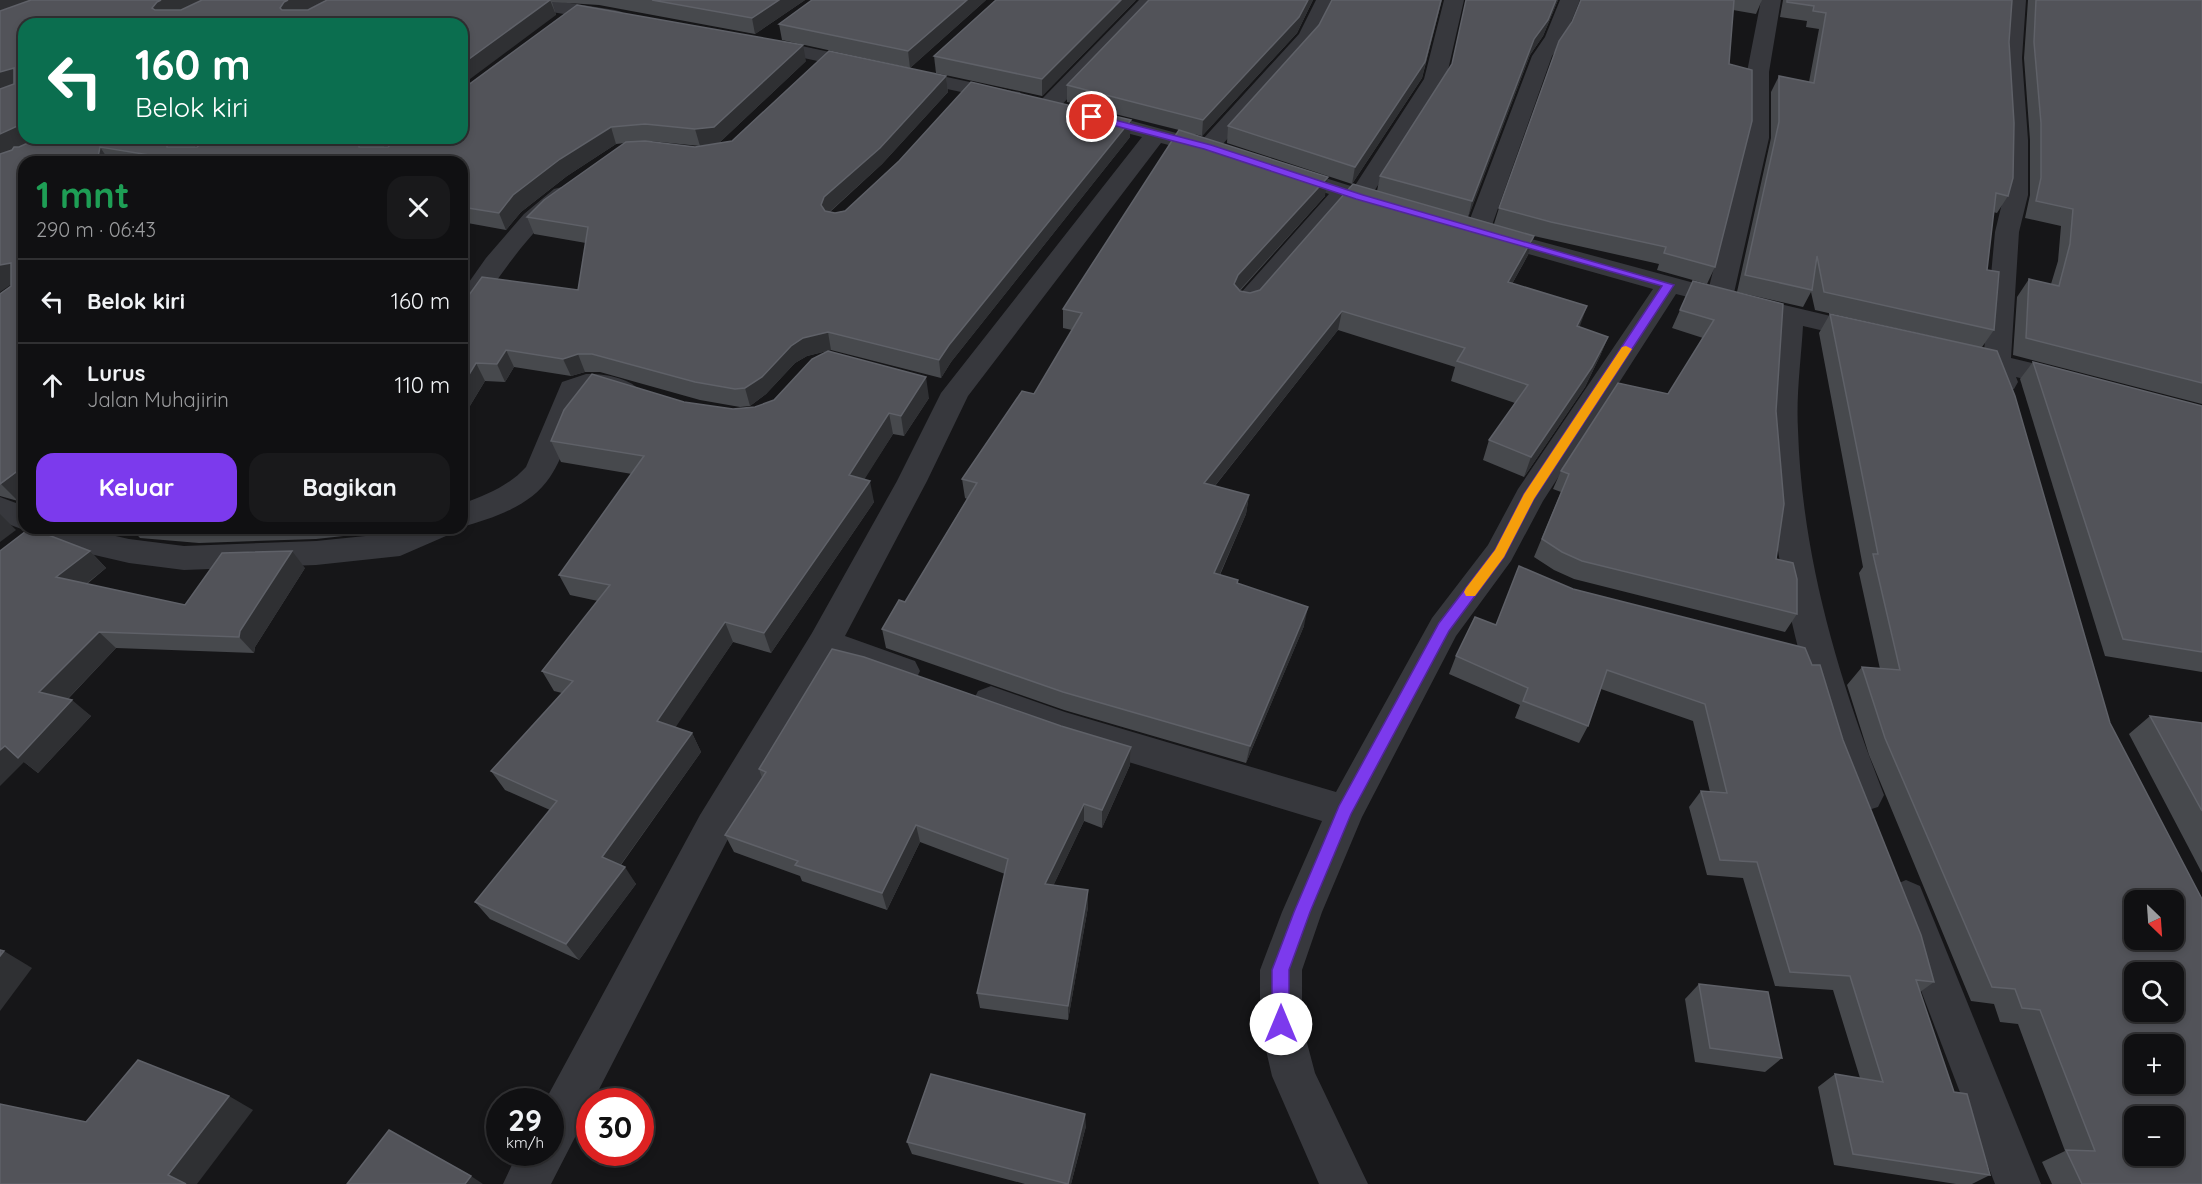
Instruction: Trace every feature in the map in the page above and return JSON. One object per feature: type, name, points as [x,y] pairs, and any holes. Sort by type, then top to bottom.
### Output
[{"type":"street","points":[[514,0],[626,16]]},
{"type":"street","points":[[1048,106],[1150,0]]},
{"type":"street","points":[[1208,147],[1308,36],[1326,0]]},
{"type":"street","points":[[1247,302],[1352,195],[1435,80],[1454,0]]},
{"type":"street","points":[[1570,0],[1555,37],[1542,56],[1466,229],[1669,285],[1893,339]]},
{"type":"street","points":[[1720,297],[1758,138],[1758,72],[1771,0]]},
{"type":"street","points":[[2016,0],[2012,58],[2017,140],[2016,195],[2007,232],[1997,362],[2016,415]]},
{"type":"street","points":[[561,24],[580,10]]},
{"type":"street","points":[[760,43],[779,30]]},
{"type":"street","points":[[736,38],[760,43],[819,65],[916,76],[1048,106],[1208,147],[1413,213]]},
{"type":"street","points":[[916,76],[933,61]]},
{"type":"street","points":[[952,104],[968,87]]},
{"type":"street","points":[[564,1110],[714,827],[824,643],[912,481],[944,390],[1157,134]]},
{"type":"street","points":[[468,303],[489,270],[531,219],[582,181]]},
{"type":"street","points":[[1346,1184],[1334,1166],[1294,1076],[1281,1024],[1281,970],[1302,912],[1345,811],[1444,627],[1513,562],[1529,498],[1669,285]]},
{"type":"street","points":[[1790,316],[1784,441],[1793,555],[1818,656],[1850,756],[1875,822]]},
{"type":"street","points":[[1939,350],[1997,362],[2088,386]]},
{"type":"street","points":[[468,513],[514,494],[533,481],[572,389],[576,386],[595,382],[656,400]]},
{"type":"street","points":[[58,534],[129,551],[184,558],[316,553],[399,544],[422,534]]},
{"type":"street","points":[[824,643],[1063,727],[1345,811]]},
{"type":"street","points":[[1784,647],[1818,656]]},
{"type":"street","points":[[1893,866],[2018,1184]]},
{"type":"street","points":[[526,1184],[536,1166]]},
{"type":"building","points":[[31,0],[161,0],[152,8],[181,10],[202,0],[288,0],[280,8],[282,10],[308,10],[327,0],[550,0],[468,60],[468,18],[18,18],[18,126],[0,134],[0,89],[14,84],[14,68],[0,72],[0,11]]},
{"type":"building","points":[[652,0],[779,0],[752,18]]},
{"type":"building","points":[[812,0],[967,0],[908,51],[779,24]]},
{"type":"building","points":[[996,0],[1121,0],[1042,79],[934,56]]},
{"type":"building","points":[[1149,0],[1308,0],[1299,17],[1203,120],[1067,85]]},
{"type":"building","points":[[1332,0],[1441,0],[1425,62],[1355,167],[1228,126],[1319,25]]},
{"type":"building","points":[[1466,0],[1556,0],[1548,20],[1534,39],[1472,201],[1380,176],[1452,64]]},
{"type":"building","points":[[1581,0],[1734,0],[1729,64],[1752,70],[1752,121],[1715,267],[1664,253],[1666,247],[1551,222],[1499,208],[1559,41],[1572,22]]},
{"type":"building","points":[[1787,0],[2012,0],[2009,42],[2014,123],[2013,178],[2008,196],[1996,193],[1987,270],[1999,272],[1994,330],[1824,292],[1817,256],[1812,290],[1745,275],[1779,122],[1779,76],[1814,83],[1826,13],[1813,11],[1814,6],[1787,2]]},
{"type":"building","points":[[2036,0],[2202,0],[2202,383],[2026,338],[2029,279],[2059,286],[2070,244],[2073,209],[2036,201],[2041,178],[2041,123],[2034,42]]},
{"type":"building","points":[[577,5],[803,45],[714,127],[695,129],[645,124],[611,127],[560,159],[513,195],[499,213],[468,208],[468,156],[156,156],[100,147],[98,156],[18,156],[18,470],[0,484],[0,294],[11,286],[11,263],[0,265],[0,154],[26,144],[167,144],[167,147],[197,147],[201,144],[359,144],[359,147],[388,147],[391,144],[468,144],[468,85]]},
{"type":"building","points":[[829,51],[946,76],[880,148],[824,197],[821,205],[825,211],[835,213],[845,211],[899,161],[971,82],[1131,120],[939,360],[828,332],[803,338],[791,346],[762,377],[745,388],[735,389],[695,382],[592,354],[578,354],[563,359],[506,350],[497,364],[476,363],[468,376],[468,296],[482,277],[578,290],[588,227],[527,217],[544,200],[626,142],[645,141],[695,147],[732,141]]},
{"type":"building","points":[[1179,130],[1328,177],[1238,275],[1234,284],[1240,291],[1250,293],[1260,290],[1353,184],[1534,236],[1508,282],[1587,306],[1577,326],[1608,337],[1592,367],[1531,457],[1489,440],[1528,385],[1457,361],[1465,348],[1342,311],[1204,483],[1249,495],[1214,573],[1308,607],[1250,746],[1063,692],[882,629],[899,600],[905,602],[977,483],[962,479],[1022,391],[1034,394],[1082,313],[1063,309]]},
{"type":"building","points":[[1693,281],[1783,304],[1776,411],[1784,504],[1776,559],[1793,563],[1797,579],[1797,614],[1582,561],[1542,539],[1569,474],[1561,471],[1618,383],[1668,394],[1714,320],[1680,310]]},
{"type":"building","points":[[1830,314],[1997,351],[2015,396],[2110,723],[2202,899],[2202,1184],[2082,1184],[2066,1150],[2095,1151],[2040,1010],[2022,1008],[2015,989],[1992,987],[1885,738],[1862,667],[1900,670],[1873,554],[1878,554]]},
{"type":"building","points":[[828,351],[926,377],[901,416],[889,413],[849,475],[870,481],[764,633],[725,622],[657,721],[692,733],[602,857],[625,867],[566,944],[475,902],[557,801],[491,771],[573,681],[542,671],[610,585],[559,575],[644,456],[551,441],[564,410],[592,374],[684,402],[733,409],[755,407],[774,400],[812,359]]},
{"type":"building","points":[[2033,362],[2202,406],[2202,652],[2123,639]]},
{"type":"building","points":[[22,534],[46,534],[90,551],[56,577],[185,605],[222,553],[292,551],[240,631],[239,637],[99,632],[39,692],[72,700],[18,758],[5,746],[0,750],[0,551]]},
{"type":"building","points":[[1519,566],[1573,589],[1805,648],[1812,665],[1820,665],[1843,740],[1921,935],[1934,982],[1916,980],[1954,1092],[1967,1094],[1990,1175],[1853,1154],[1835,1074],[1883,1082],[1850,976],[1790,972],[1757,862],[1720,860],[1701,791],[1727,793],[1705,704],[1607,670],[1588,726],[1523,701],[1528,688],[1456,656],[1475,617],[1496,625]]},
{"type":"building","points":[[832,649],[864,657],[1061,726],[1131,747],[1102,810],[1084,804],[1045,884],[1088,890],[1068,1006],[977,993],[1008,859],[916,825],[882,893],[795,865],[798,861],[725,835],[766,772],[759,769]]},
{"type":"building","points":[[2150,716],[2202,723],[2202,811]]},
{"type":"building","points":[[1699,984],[1768,992],[1782,1058],[1710,1048]]},
{"type":"building","points":[[138,1060],[229,1096],[168,1175],[186,1184],[0,1184],[0,1104],[86,1122]]},
{"type":"building","points":[[931,1074],[1085,1114],[1068,1184],[907,1142]]},
{"type":"building","points":[[389,1130],[471,1176],[465,1184],[347,1184]]},
{"type":"slow traffic","points":[[1470,592],[1500,554],[1529,498],[1626,349]]},
{"type":"route","points":[[1092,117],[1208,147],[1359,197],[1669,285],[1529,498],[1500,554],[1444,627],[1345,811],[1302,912],[1281,970],[1281,1024]]}]
